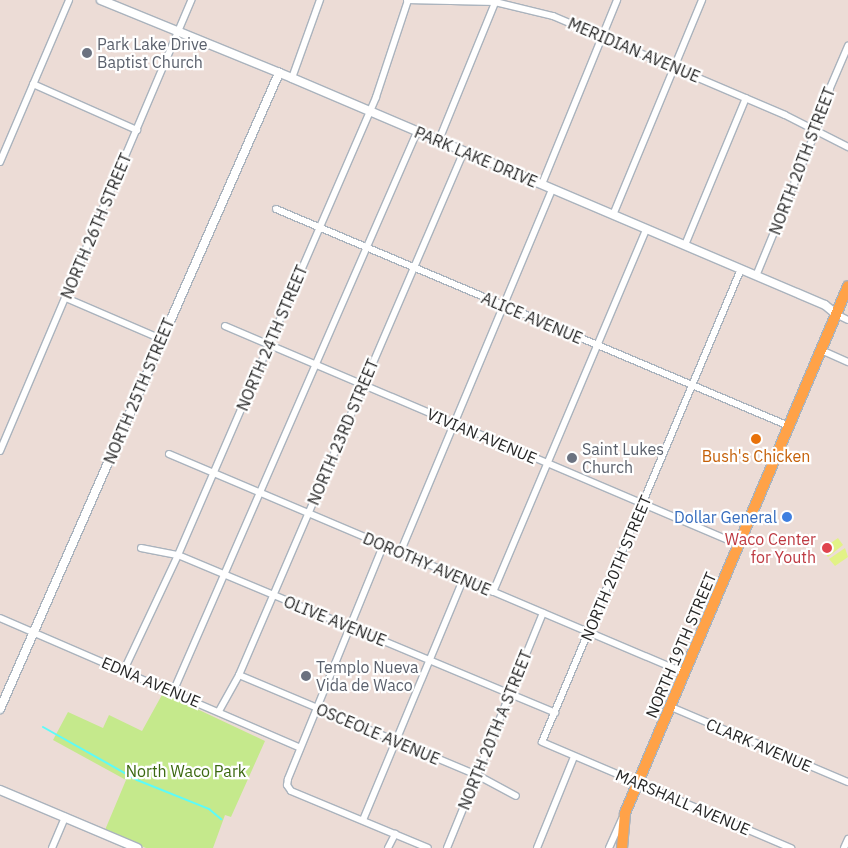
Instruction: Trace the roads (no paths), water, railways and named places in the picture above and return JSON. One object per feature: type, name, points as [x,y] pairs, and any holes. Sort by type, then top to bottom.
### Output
[{"type":"main road","name":"NORTH 19TH STREET","points":[[625,813],[639,784],[848,286]]},
{"type":"main road","points":[[622,848],[625,813]]},
{"type":"street","points":[[0,162],[69,0]]},
{"type":"street","name":"PARK LAKE DRIVE","points":[[101,0],[292,78],[369,113],[438,140],[825,304],[836,314],[848,320]]},
{"type":"street","name":"NORTH 26TH STREET","points":[[0,451],[191,0]]},
{"type":"street","points":[[292,78],[320,0]]},
{"type":"street","name":"MERIDIAN AVENUE","points":[[408,0],[495,1],[535,10],[602,36],[746,98],[848,147]]},
{"type":"street","name":"NORTH 24TH STREET","points":[[124,670],[178,555],[369,113],[408,0]]},
{"type":"street","points":[[542,184],[617,0]]},
{"type":"street","points":[[613,215],[702,0]]},
{"type":"street","points":[[438,140],[495,1]]},
{"type":"street","name":"NORTH 20TH STREET","points":[[756,276],[848,46]]},
{"type":"street","name":"NORTH 25TH STREET","points":[[0,709],[279,73]]},
{"type":"street","points":[[33,84],[137,130]]},
{"type":"street","points":[[685,245],[746,98]]},
{"type":"street","points":[[173,692],[258,492],[417,132]]},
{"type":"street","name":"NORTH 23RD STREET","points":[[219,711],[239,675],[464,151]]},
{"type":"street","points":[[400,553],[552,188]]},
{"type":"street","name":"ALICE AVENUE","points":[[276,210],[789,426]]},
{"type":"street","points":[[493,592],[646,229]]},
{"type":"street","name":"NORTH 20TH STREET","points":[[574,757],[542,742],[741,269]]},
{"type":"street","points":[[66,298],[161,339]]},
{"type":"street","name":"VIVIAN AVENUE","points":[[225,326],[740,545]]},
{"type":"street","points":[[821,350],[848,362]]},
{"type":"street","name":"DOROTHY AVENUE","points":[[169,454],[685,673]]},
{"type":"street","points":[[383,546],[316,708],[287,785],[291,791],[428,848]]},
{"type":"street","name":"OLIVE AVENUE","points":[[141,548],[178,555],[555,713]]},
{"type":"street","points":[[363,820],[463,580]]},
{"type":"street","name":"NORTH 20TH A STREET","points":[[447,848],[543,613]]},
{"type":"street","name":"EDNA AVENUE","points":[[0,618],[219,711],[300,748]]},
{"type":"street","name":"OSCEOLE AVENUE","points":[[239,675],[477,775],[516,796]]},
{"type":"street","name":"CLARK AVENUE","points":[[671,707],[848,782]]},
{"type":"street","points":[[537,848],[574,757]]},
{"type":"street","name":"MARSHALL AVENUE","points":[[574,757],[792,848]]},
{"type":"street","points":[[0,790],[137,848]]},
{"type":"street","name":"NORTH 19TH STREET","points":[[609,848],[625,813]]},
{"type":"street","points":[[52,848],[65,817]]},
{"type":"street","points":[[388,848],[395,834]]},
{"type":"street","points":[[844,848],[848,839]]},
{"type":"waterway","points":[[43,727],[137,780],[209,809],[221,819]]},
{"type":"place","name":"Park Lake Drive Baptist Church","points":[[87,53]]},
{"type":"place","name":"Bush's Chicken","points":[[756,439]]},
{"type":"place","name":"Saint Lukes Church","points":[[572,458]]},
{"type":"place","name":"Dollar General","points":[[787,517]]},
{"type":"place","name":"Waco Center for Youth","points":[[827,548]]},
{"type":"place","name":"Templo Nueva Vida de Waco","points":[[306,676]]},
{"type":"park label","name":"North Waco Park","points":[[186,771]]}]
